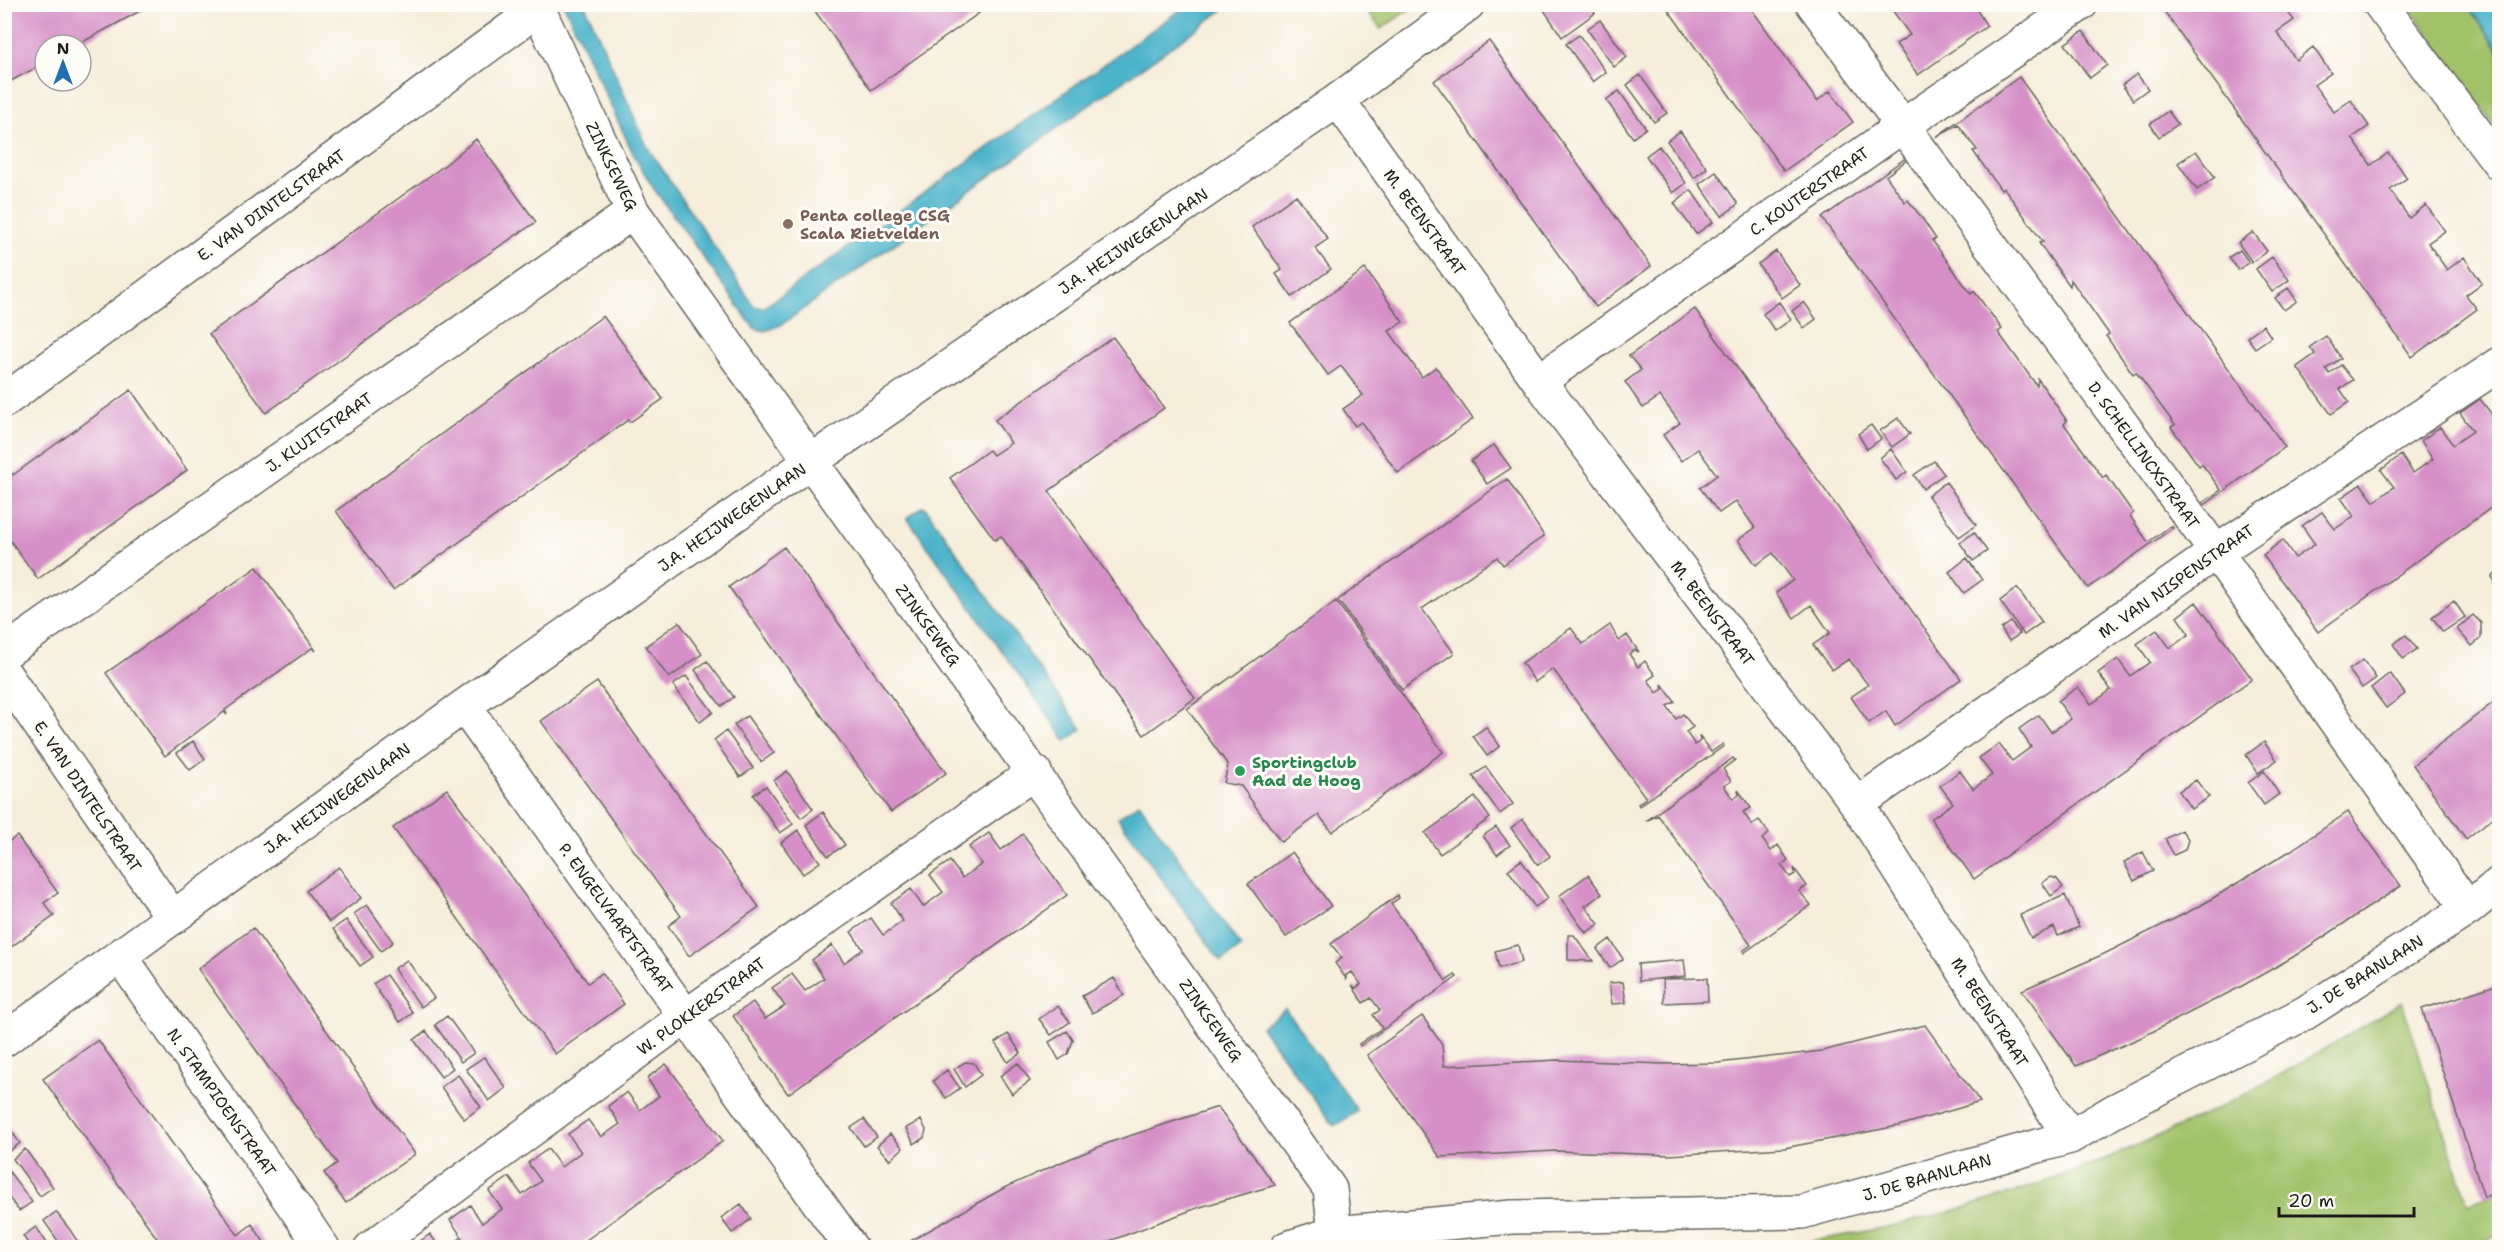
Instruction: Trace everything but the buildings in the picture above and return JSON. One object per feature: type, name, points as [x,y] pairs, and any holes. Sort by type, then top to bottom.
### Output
[{"type":"street","name":"J.A. HEIJWEGENLAAN","points":[[4,1040],[464,706],[810,462],[1338,100],[1468,4]]},
{"type":"street","name":"D. SCHELLINCXSTRAAT","points":[[1813,4],[1901,127],[2216,552],[2468,909]]},
{"type":"street","name":"C. KOUTERSTRAAT","points":[[1539,381],[1901,127],[2081,4]]},
{"type":"street","points":[[2379,4],[2499,164]]},
{"type":"street","name":"ZINKSEWEG","points":[[537,7],[633,212],[810,462],[1035,772],[1330,1189],[1335,1233]]},
{"type":"street","name":"E. VAN DINTELSTRAAT","points":[[4,401],[537,7]]},
{"type":"street","name":"M. BEENSTRAAT","points":[[1338,100],[1539,381],[1857,804],[2070,1137]]},
{"type":"street","name":"J. KLUITSTRAAT","points":[[4,653],[633,212]]},
{"type":"street","name":"M. VAN NISPENSTRAAT","points":[[1857,804],[2216,552],[2499,364]]},
{"type":"street","name":"E. VAN DINTELSTRAAT","points":[[4,673],[173,918]]},
{"type":"street","name":"P. ENGELVAARTSTRAAT","points":[[464,706],[850,1248]]},
{"type":"street","name":"W. PLOKKERSTRAAT","points":[[371,1248],[686,1016],[1035,772]]},
{"type":"street","name":"J. DE BAANLAAN","points":[[1287,1248],[1335,1233],[1512,1217],[1802,1212],[2070,1137],[2114,1110],[2305,1013],[2468,909],[2499,883]]},
{"type":"street","name":"N. STAMPIOENSTRAAT","points":[[121,957],[323,1248]]},
{"type":"green space","points":[[1362,5],[1416,5],[1381,29]]},
{"type":"green space","points":[[2408,5],[2467,5],[2499,50],[2499,132]]},
{"type":"green space","points":[[2402,1002],[2468,1204],[2499,1192],[2499,1235],[2467,1247],[1761,1248],[1817,1240],[1927,1218],[2033,1186],[2085,1167],[2137,1146],[2244,1095]]},
{"type":"water","points":[[564,5],[585,5],[648,148],[754,306],[763,308],[1187,5],[1230,5],[781,325],[765,331],[754,328],[654,189],[635,158]]},
{"type":"water","points":[[2467,5],[2499,5],[2499,50]]},
{"type":"water","points":[[924,506],[1082,729],[1066,741],[907,518]]},
{"type":"water","points":[[1139,803],[1241,947],[1221,962],[1118,818]]},
{"type":"water","points":[[1285,1009],[1358,1111],[1334,1126],[1261,1027]]},
{"type":"place","name":"Penta college CSG Scala Rietvelden","points":[[788,224]]},
{"type":"place","name":"Sportingclub Aad de Hoog","points":[[1240,771]]}]
